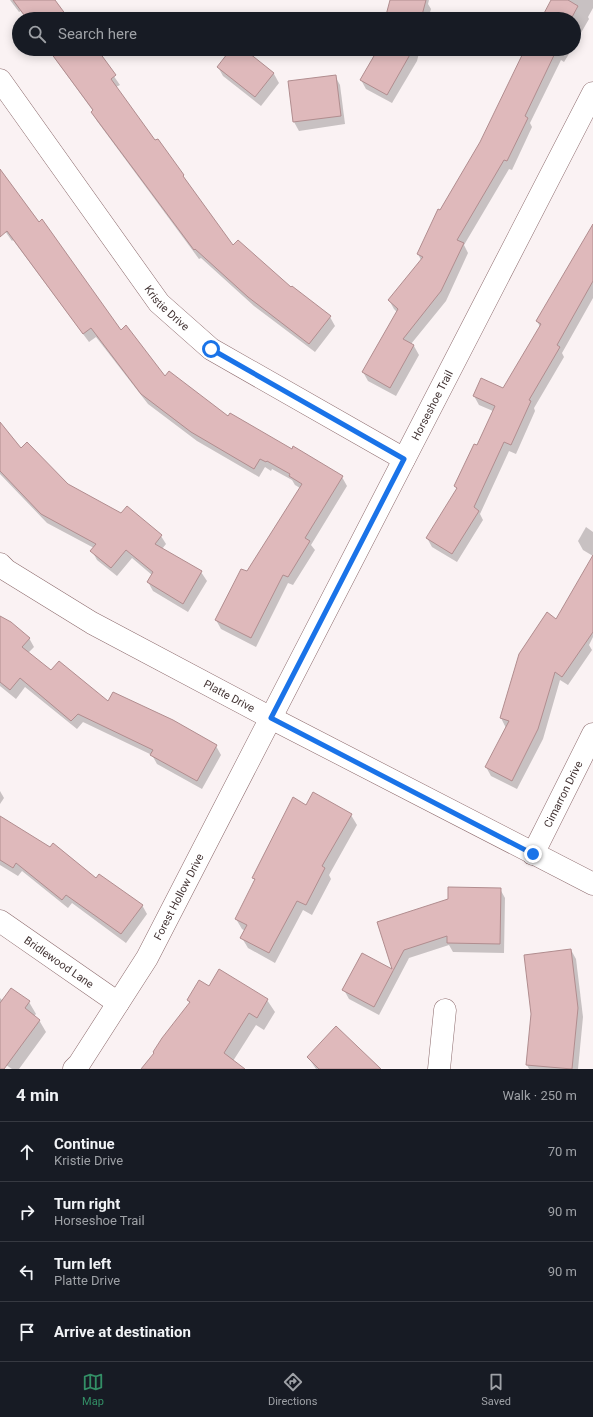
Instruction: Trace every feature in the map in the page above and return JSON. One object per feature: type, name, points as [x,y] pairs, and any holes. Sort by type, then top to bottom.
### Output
[{"type":"street","name":"Kristie Drive","points":[[0,80],[159,303],[211,349],[404,459]]},
{"type":"street","name":"Horseshoe Trail","points":[[271,718],[593,93]]},
{"type":"street","name":"Platte Drive","points":[[0,564],[6,570],[92,623],[271,718],[593,884]]},
{"type":"street","name":"Forest Hollow Drive","points":[[74,1069],[79,1064],[147,958],[271,718]]},
{"type":"street","name":"Cimarron Drive","points":[[533,854],[593,734]]},
{"type":"street","name":"Bridlewood Lane","points":[[0,921],[118,1003]]},
{"type":"street","points":[[439,1069],[445,1010]]},
{"type":"building","points":[[13,0],[55,0],[64,12],[22,12]]},
{"type":"building","points":[[390,0],[426,0],[423,12],[387,12]]},
{"type":"building","points":[[551,0],[568,0],[578,6],[575,12],[545,12]]},
{"type":"building","points":[[53,56],[102,56],[116,75],[111,79],[155,140],[158,139],[233,245],[238,240],[291,287],[292,286],[331,316],[309,344],[248,297],[195,249],[194,250],[91,112],[93,110]]},
{"type":"building","points":[[226,56],[253,56],[274,73],[255,97],[217,67]]},
{"type":"building","points":[[374,56],[409,56],[387,95],[360,80]]},
{"type":"building","points":[[522,56],[554,56],[525,116],[528,118],[507,161],[504,160],[457,240],[464,243],[441,291],[403,339],[414,345],[390,388],[362,372],[398,309],[388,300],[423,257],[417,254],[438,209],[440,210],[480,142]]},
{"type":"building","points":[[336,75],[341,116],[293,122],[288,81]]},
{"type":"building","points":[[0,169],[39,222],[42,219],[121,330],[126,325],[165,376],[169,371],[228,416],[230,413],[292,449],[293,446],[343,476],[305,538],[310,541],[288,577],[283,575],[251,638],[215,620],[241,569],[247,571],[302,484],[289,476],[290,474],[267,461],[266,462],[260,459],[254,469],[191,432],[141,394],[91,328],[83,334],[7,231],[0,237]]},
{"type":"building","points":[[593,224],[593,281],[557,345],[560,347],[529,400],[531,401],[511,445],[504,442],[474,507],[479,511],[452,554],[426,538],[457,488],[454,486],[474,444],[477,445],[495,406],[473,396],[481,378],[503,388],[541,324],[536,321]]},
{"type":"building","points":[[0,422],[21,448],[27,442],[68,484],[121,513],[127,506],[162,535],[155,544],[202,571],[183,604],[147,582],[153,572],[126,550],[111,568],[90,551],[96,544],[41,514],[0,471]]},
{"type":"building","points":[[593,555],[593,632],[562,677],[555,672],[538,729],[512,781],[485,767],[509,721],[500,718],[519,654],[547,612],[556,619]]},
{"type":"building","points":[[0,616],[11,622],[30,638],[22,647],[51,670],[59,661],[108,701],[113,692],[173,720],[217,745],[197,781],[150,755],[153,750],[78,714],[71,721],[20,678],[10,690],[0,682]]},
{"type":"building","points":[[313,792],[352,814],[322,866],[325,868],[306,905],[297,901],[269,953],[240,938],[247,925],[235,919],[255,879],[252,878],[293,797],[306,805]]},
{"type":"building","points":[[0,816],[50,847],[53,843],[96,878],[99,874],[143,905],[121,934],[66,895],[62,900],[16,863],[13,868],[0,860]]},
{"type":"building","points":[[448,887],[501,888],[500,944],[447,943],[447,936],[404,950],[374,1007],[342,990],[362,953],[392,969],[377,922],[448,899]]},
{"type":"building","points":[[571,949],[578,1008],[572,1069],[526,1065],[531,1014],[524,955]]},
{"type":"building","points":[[219,969],[268,999],[257,1018],[249,1013],[224,1053],[245,1069],[141,1069],[154,1053],[153,1052],[162,1038],[190,1002],[187,1000],[199,980],[209,986]]},
{"type":"building","points":[[11,988],[30,1001],[25,1008],[40,1020],[4,1069],[0,1069],[0,1003]]},
{"type":"building","points":[[336,1026],[381,1069],[319,1069],[307,1057]]},
{"type":"route","points":[[211,349],[404,459],[271,718],[533,854]]}]
